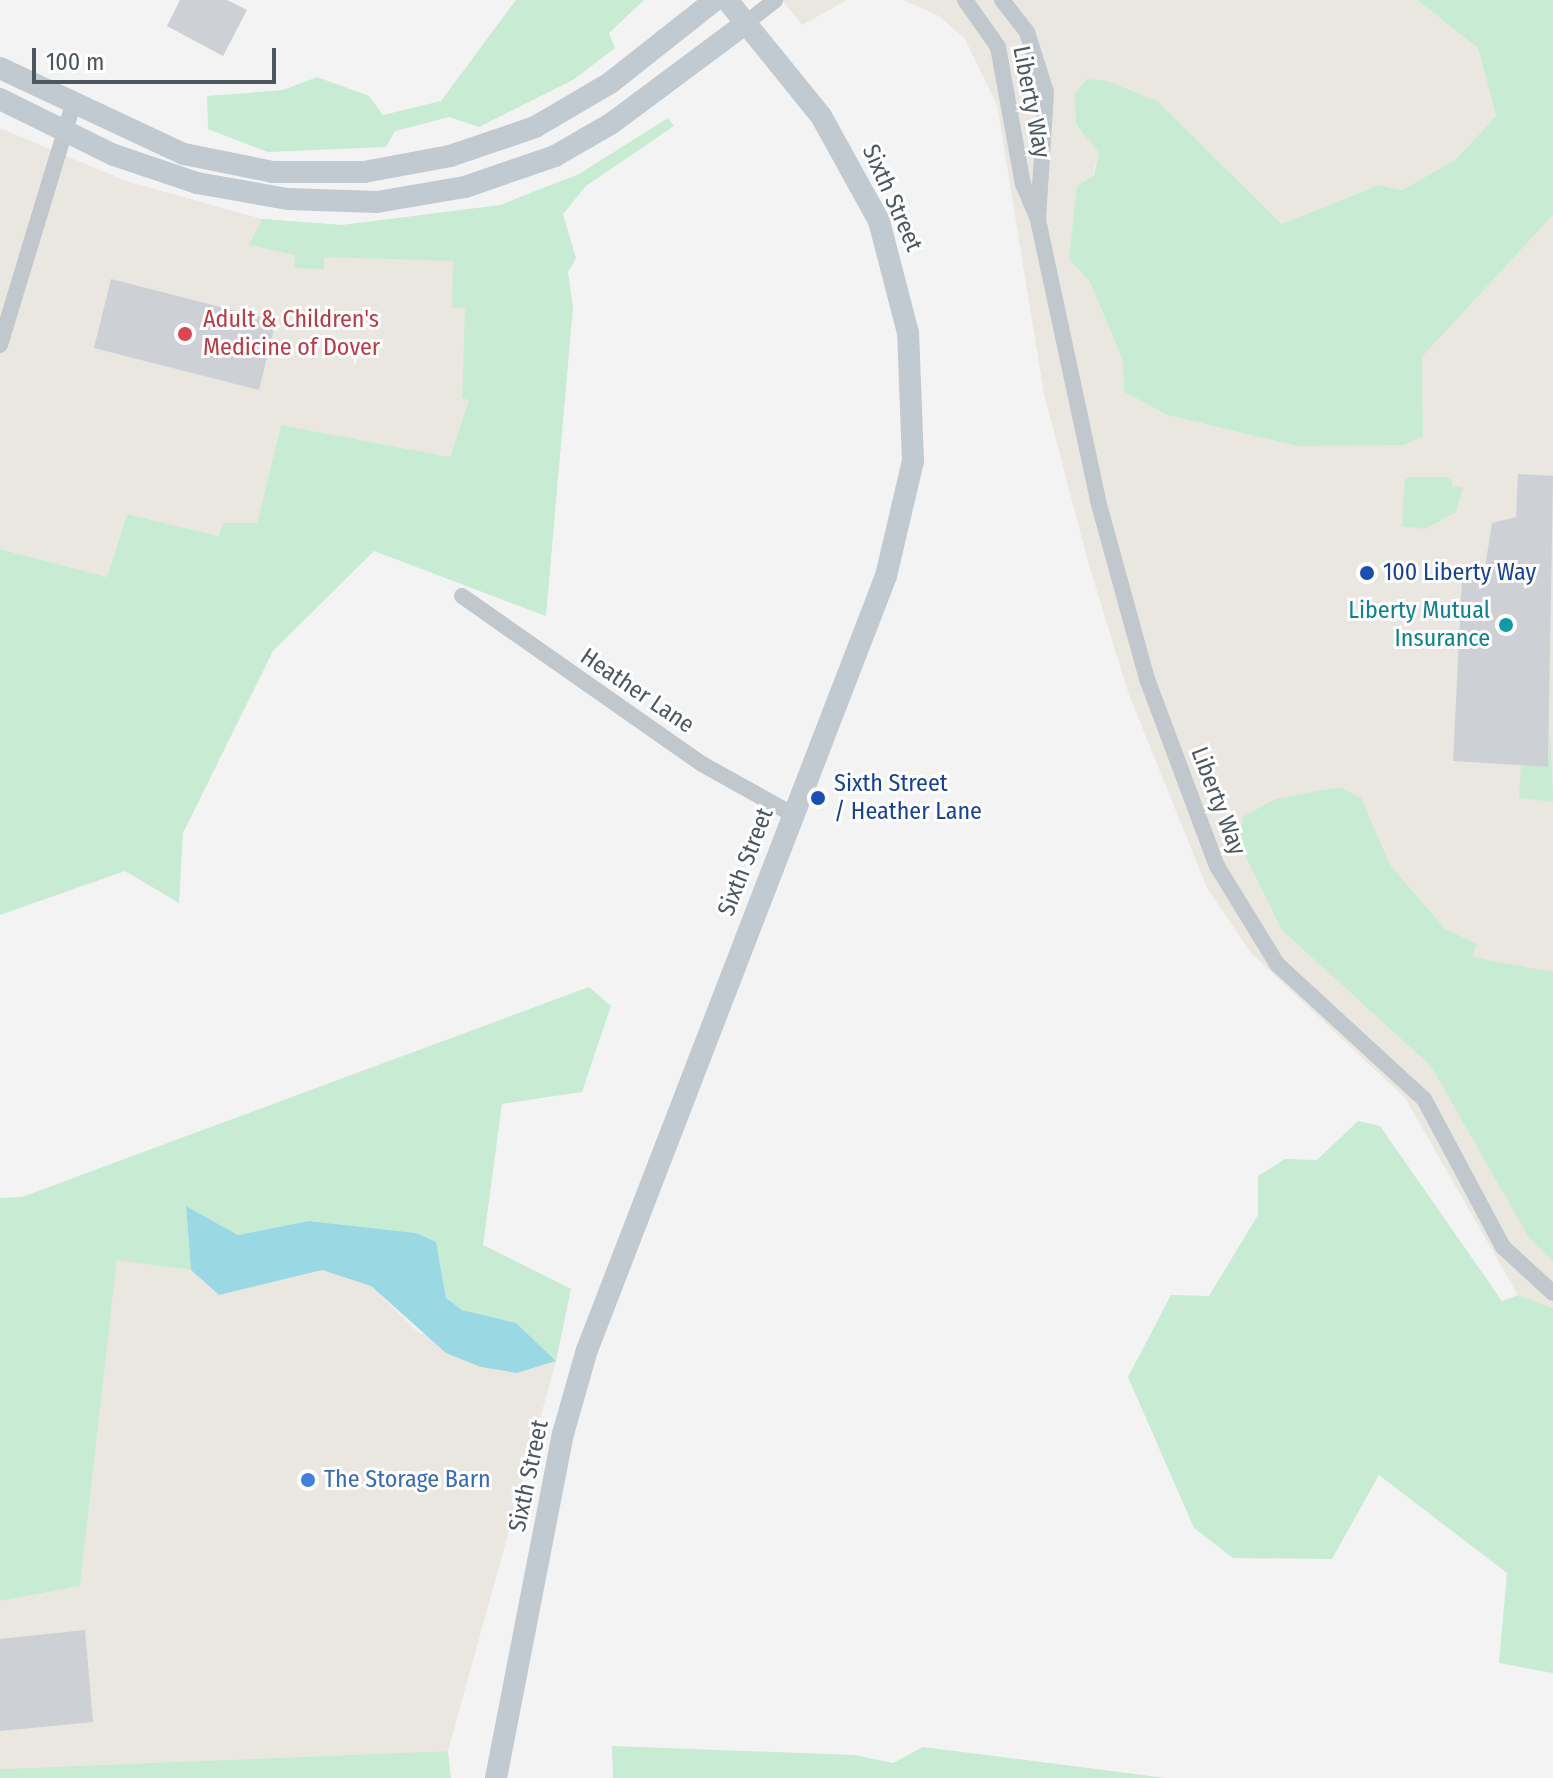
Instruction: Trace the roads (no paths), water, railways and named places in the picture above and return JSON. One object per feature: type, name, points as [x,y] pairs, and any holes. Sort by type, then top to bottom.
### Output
[{"type":"main road","points":[[0,68],[166,148],[239,167],[392,168],[479,148],[560,115],[715,0]]},
{"type":"main road","name":"Sixth Street","points":[[496,1778],[577,1384],[897,544],[913,461],[912,369],[896,275],[867,194],[821,116],[727,0]]},
{"type":"main road","points":[[0,99],[63,132],[140,166],[226,189],[348,203],[408,199],[495,178],[575,145],[746,23]]},
{"type":"street","points":[[746,23],[775,0]]},
{"type":"street","name":"Liberty Way","points":[[965,0],[998,47],[1023,184],[1038,220],[1078,421],[1136,642],[1237,909],[1277,964],[1406,1077],[1440,1121],[1503,1247],[1553,1293]]},
{"type":"street","name":"Liberty Way","points":[[1002,0],[1027,32],[1046,92],[1038,220]]},
{"type":"street","points":[[0,345],[73,105]]},
{"type":"street","name":"Heather Lane","points":[[462,596],[702,764],[792,814]]},
{"type":"water","points":[[186,1206],[238,1235],[309,1221],[416,1233],[436,1242],[446,1298],[462,1310],[516,1323],[556,1361],[517,1373],[481,1367],[446,1353],[371,1286],[322,1270],[219,1295],[191,1270]]},
{"type":"place","name":"Adult & Children's Medicine of Dover","points":[[185,334]]},
{"type":"place","name":"100 Liberty Way","points":[[1367,573]]},
{"type":"place","name":"Liberty Mutual Insurance","points":[[1506,625]]},
{"type":"place","name":"Sixth Street / Heather Lane","points":[[818,798]]},
{"type":"place","name":"The Storage Barn","points":[[308,1480]]}]
